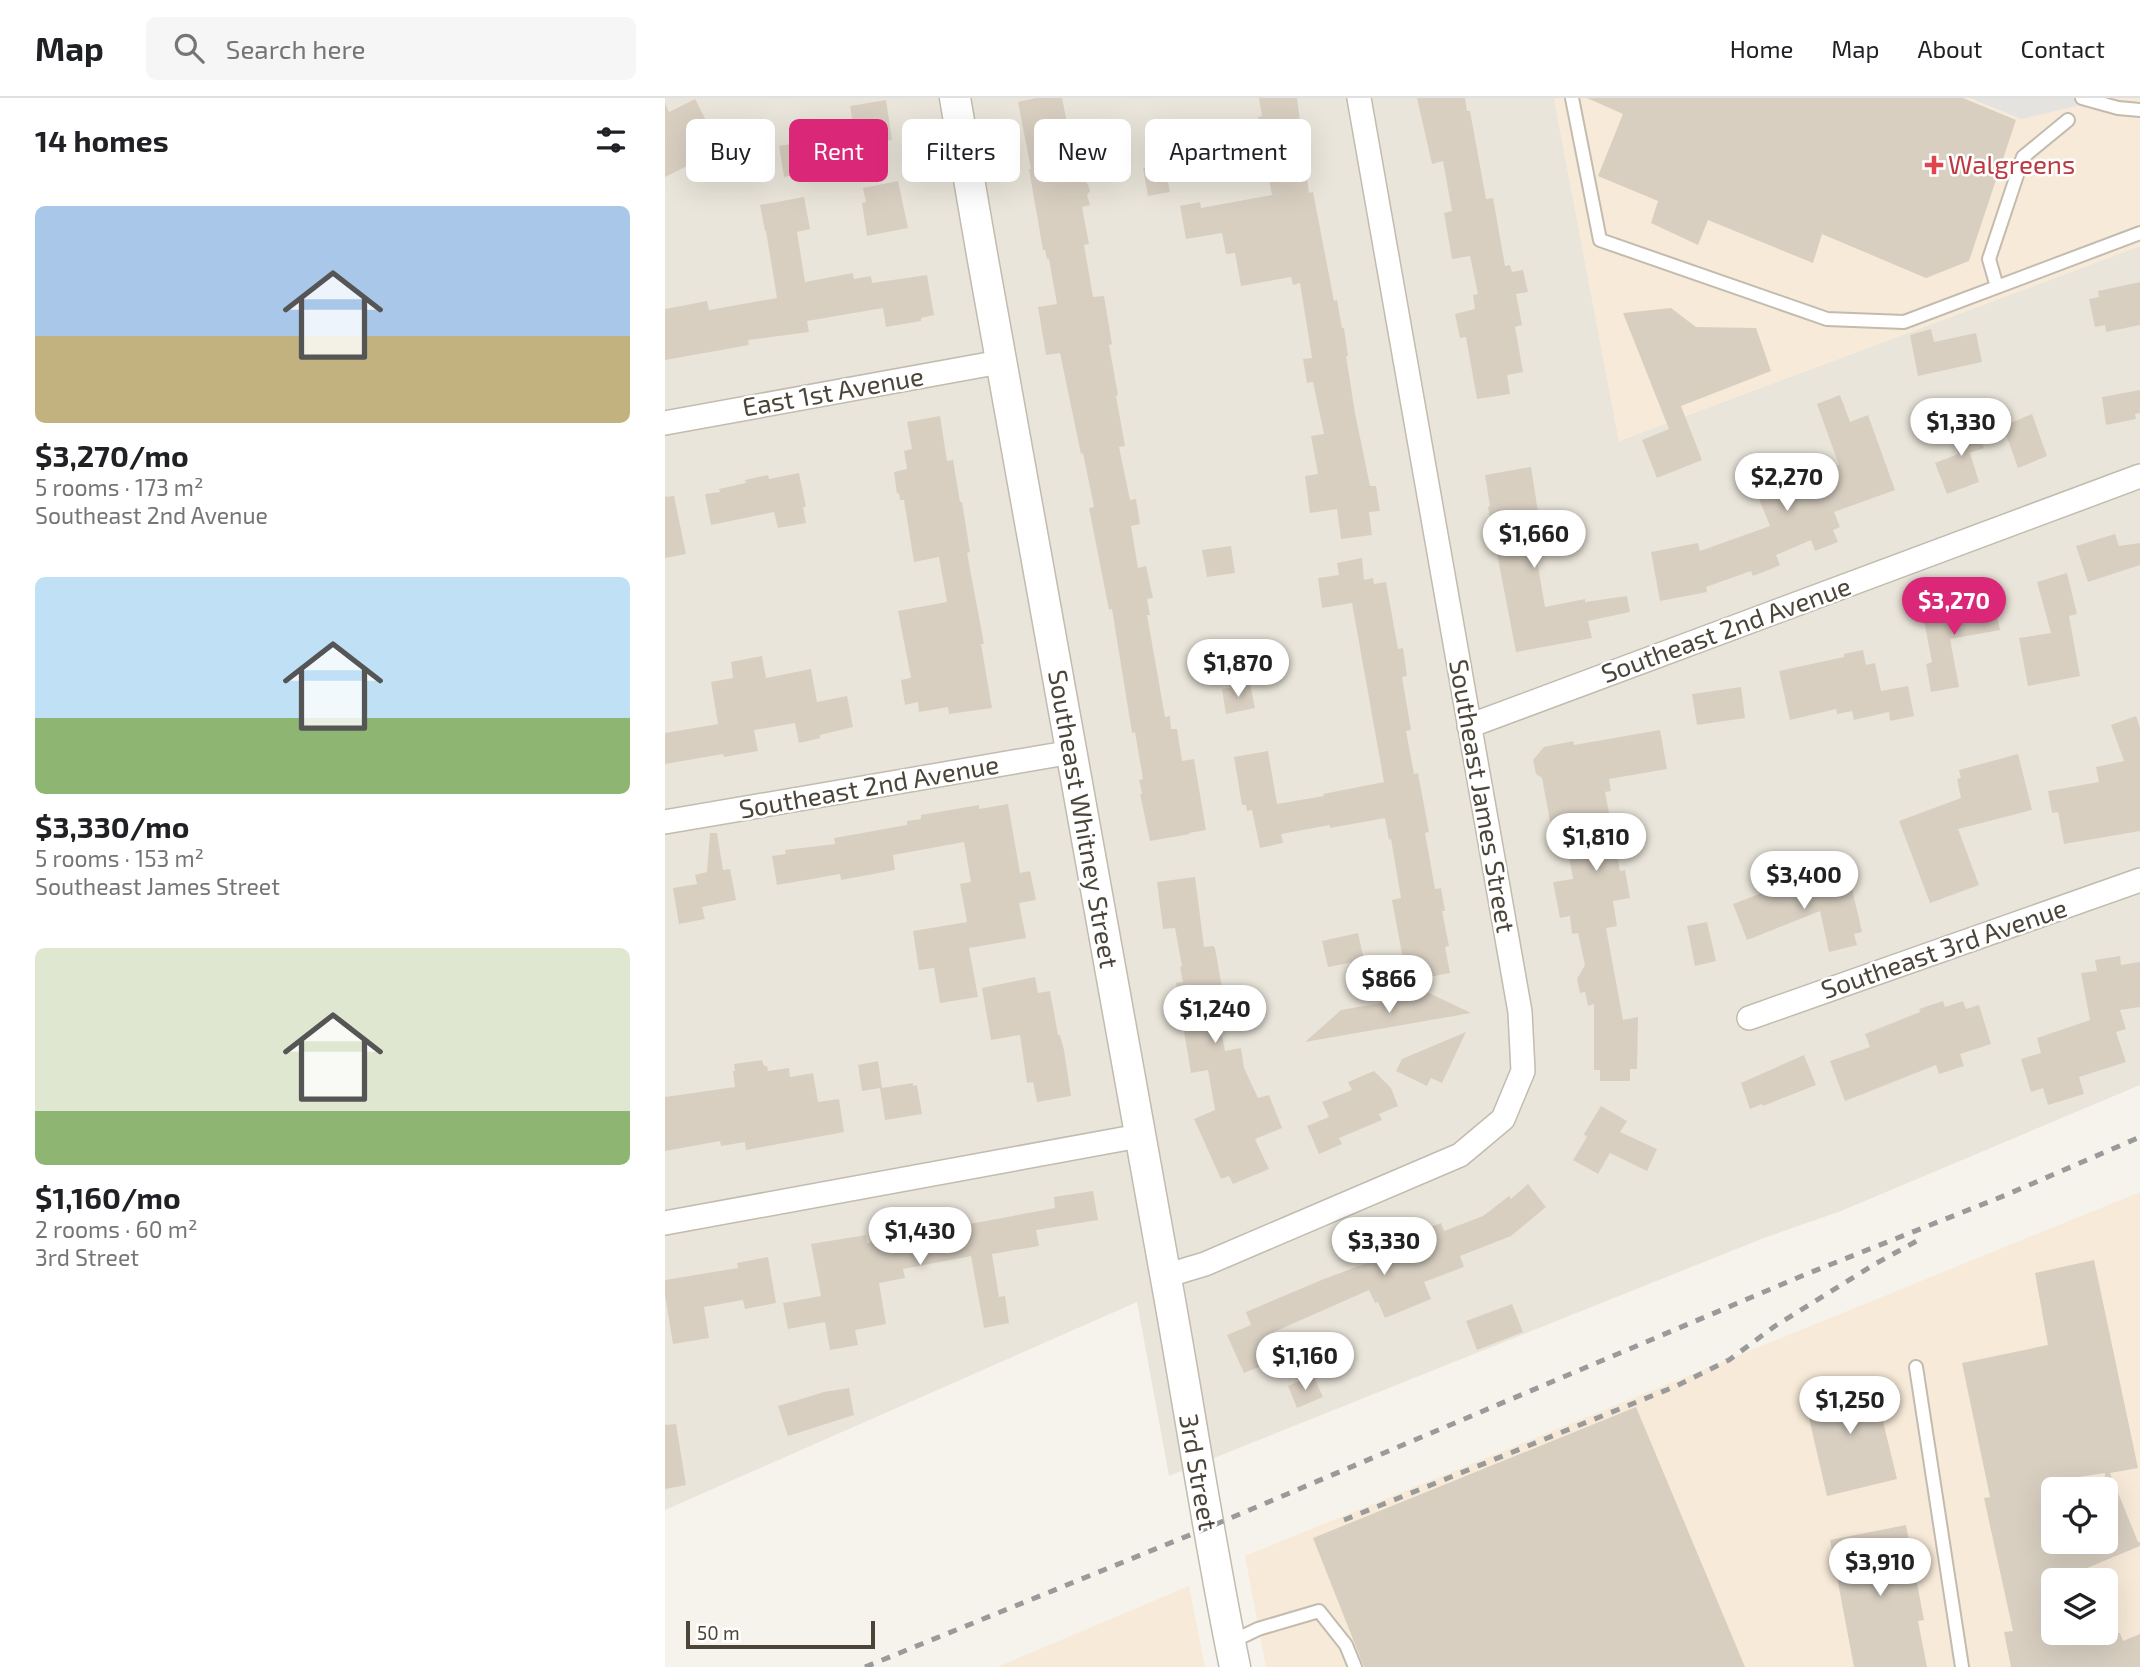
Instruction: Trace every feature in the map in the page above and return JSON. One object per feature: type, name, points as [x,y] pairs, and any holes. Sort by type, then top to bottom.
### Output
[{"type":"street","name":"Southeast Whitney Street","points":[[955,98],[1165,1276]]},
{"type":"street","name":"Southeast James Street","points":[[1165,1276],[1205,1264],[1460,1155],[1503,1119],[1523,1071],[1520,1012],[1359,100]]},
{"type":"street","name":"East 1st Avenue","points":[[665,423],[1000,362]]},
{"type":"street","name":"Southeast 2nd Avenue","points":[[1469,726],[2140,476]]},
{"type":"street","name":"Southeast 2nd Avenue","points":[[665,822],[1072,752]]},
{"type":"street","name":"Southeast 3rd Avenue","points":[[1749,1018],[2140,880]]},
{"type":"street","points":[[665,1223],[1139,1136]]},
{"type":"street","name":"3rd Street","points":[[1165,1276],[1207,1528],[1233,1655]]},
{"type":"lane","points":[[1572,98],[1600,240],[1827,319],[1904,323],[2140,233]]},
{"type":"lane","points":[[2082,98],[2118,108],[2140,110]]},
{"type":"lane","points":[[1997,287],[1989,259],[2022,157],[2068,120]]},
{"type":"lane","points":[[1916,1367],[1962,1667]]},
{"type":"lane","points":[[1233,1655],[1258,1629],[1319,1611],[1346,1645],[1355,1667]]},
{"type":"shaded area","points":[[665,98],[1554,98],[1619,441],[2140,246],[2140,1085],[1841,1211],[1764,1238],[1169,1476],[1137,1302],[665,1510]]},
{"type":"shaded area","points":[[1554,98],[2140,98],[2140,246],[1619,441]]},
{"type":"shaded area","points":[[1970,98],[2110,98],[2021,119]]},
{"type":"shaded area","points":[[2140,1192],[2140,1667],[1266,1667],[1245,1556]]},
{"type":"shaded area","points":[[1189,1586],[1205,1667],[997,1667]]},
{"type":"building","points":[[1036,98],[1062,98],[1066,119],[1034,119],[1034,182],[1086,182],[1090,191],[1087,195],[1090,205],[1082,207],[1089,244],[1084,245],[1093,297],[1104,296],[1125,446],[1119,447],[1130,500],[1136,499],[1140,524],[1131,526],[1138,568],[1146,566],[1153,598],[1147,599],[1150,615],[1147,615],[1165,717],[1170,716],[1171,729],[1177,729],[1182,761],[1194,759],[1206,830],[1190,834],[1150,841],[1140,794],[1139,780],[1143,779],[1135,732],[1132,733],[1112,609],[1109,610],[1089,508],[1094,507],[1083,453],[1081,454],[1060,353],[1046,355],[1038,307],[1057,304],[1049,259],[1043,250],[1018,102]]},
{"type":"building","points":[[1259,98],[1297,98],[1300,119],[1258,119],[1262,116]]},
{"type":"building","points":[[1417,98],[1465,98],[1467,111],[1470,111],[1486,199],[1493,198],[1505,266],[1510,265],[1512,272],[1523,270],[1528,292],[1516,294],[1522,325],[1515,327],[1523,372],[1507,375],[1510,394],[1477,399],[1466,337],[1460,338],[1455,314],[1475,309],[1473,295],[1478,294],[1470,256],[1452,259],[1444,213],[1452,211],[1443,161],[1432,164]]},
{"type":"building","points":[[1587,98],[1963,98],[2016,120],[1969,261],[1926,278],[1822,234],[1813,263],[1708,220],[1698,245],[1651,223],[1658,201],[1598,176],[1623,114]]},
{"type":"building","points":[[695,99],[705,119],[686,119],[686,166],[665,177],[665,103],[669,112]]},
{"type":"building","points":[[886,100],[892,140],[888,141],[888,119],[852,119],[850,106]]},
{"type":"building","points":[[789,144],[789,176],[784,177],[779,146]]},
{"type":"building","points":[[898,181],[908,228],[867,236],[862,203],[866,202],[863,188]]},
{"type":"building","points":[[1146,182],[1168,182],[1170,192],[1148,196]]},
{"type":"building","points":[[1270,182],[1308,182],[1309,193],[1313,192],[1334,301],[1337,300],[1344,328],[1355,413],[1370,486],[1376,486],[1380,511],[1369,512],[1372,535],[1341,539],[1337,509],[1310,513],[1305,476],[1318,474],[1311,436],[1324,434],[1313,382],[1307,383],[1303,359],[1312,358],[1300,283],[1293,285],[1291,277],[1241,286],[1235,253],[1226,254],[1222,233],[1186,239],[1180,206],[1200,202],[1201,208],[1272,195]]},
{"type":"building","points":[[804,197],[810,229],[797,232],[805,282],[853,273],[854,279],[871,276],[872,283],[927,275],[934,315],[921,318],[921,321],[886,327],[883,308],[807,321],[809,332],[748,340],[749,345],[665,360],[665,309],[707,301],[709,310],[777,298],[760,205]]},
{"type":"building","points":[[2140,282],[2140,325],[2106,332],[2105,325],[2095,327],[2089,299],[2099,297],[2098,291]]},
{"type":"building","points":[[1671,308],[1696,327],[1756,328],[1771,371],[1681,406],[1702,460],[1657,478],[1642,440],[1669,429],[1623,313]]},
{"type":"building","points":[[1931,329],[1934,342],[1976,333],[1982,362],[1918,376],[1910,335]]},
{"type":"building","points":[[2140,390],[2140,413],[2135,414],[2136,419],[2106,425],[2102,397]]},
{"type":"building","points":[[1840,395],[1850,422],[1868,415],[1895,490],[1834,512],[1840,527],[1833,530],[1838,542],[1815,551],[1811,540],[1776,555],[1780,565],[1771,569],[1753,576],[1751,571],[1706,587],[1707,592],[1660,601],[1651,552],[1698,543],[1700,551],[1770,526],[1759,499],[1786,488],[1785,484],[1839,465],[1817,404]]},
{"type":"building","points":[[2032,414],[2047,456],[2018,468],[2003,426]]},
{"type":"building","points":[[940,416],[947,461],[953,460],[962,502],[970,552],[967,553],[984,644],[981,644],[992,708],[949,714],[948,707],[919,712],[918,702],[905,705],[901,680],[911,678],[898,611],[947,602],[939,557],[914,562],[904,500],[900,500],[899,493],[897,494],[894,472],[907,469],[904,451],[912,449],[907,422]]},
{"type":"building","points":[[1973,419],[1984,448],[1970,453],[1979,482],[1947,494],[1935,463],[1958,454],[1948,428]]},
{"type":"building","points":[[1531,467],[1541,531],[1532,532],[1545,607],[1585,599],[1585,602],[1627,596],[1630,612],[1588,621],[1592,638],[1516,652],[1488,507],[1485,475]]},
{"type":"building","points":[[799,473],[806,507],[803,507],[806,523],[778,528],[774,512],[711,525],[705,494],[746,483],[745,480]]},
{"type":"building","points":[[674,496],[686,554],[665,558],[665,497]]},
{"type":"building","points":[[2115,534],[2119,546],[2140,543],[2140,565],[2088,582],[2076,546]]},
{"type":"building","points":[[1231,546],[1235,573],[1207,577],[1202,550]]},
{"type":"building","points":[[1362,558],[1364,580],[1373,578],[1374,584],[1386,582],[1398,649],[1403,648],[1407,676],[1402,677],[1411,730],[1406,731],[1414,774],[1418,773],[1429,832],[1425,833],[1435,889],[1441,888],[1445,911],[1442,911],[1449,946],[1445,947],[1450,973],[1407,981],[1392,900],[1401,898],[1385,818],[1281,834],[1283,843],[1260,848],[1252,810],[1247,811],[1246,805],[1242,805],[1234,757],[1268,751],[1277,804],[1384,782],[1352,603],[1322,608],[1318,578],[1339,575],[1337,563]]},
{"type":"building","points":[[2067,573],[2077,614],[2069,616],[2080,676],[2028,686],[2019,638],[2051,633],[2037,582]]},
{"type":"building","points":[[1977,600],[1982,606],[1995,604],[2000,630],[1950,639],[1959,687],[1931,692],[1926,664],[1932,662],[1922,611]]},
{"type":"building","points":[[1863,650],[1866,665],[1875,663],[1881,691],[1908,686],[1914,716],[1890,721],[1889,712],[1854,720],[1852,711],[1837,714],[1836,709],[1790,720],[1779,671],[1844,657],[1844,654]]},
{"type":"building","points":[[762,656],[766,678],[811,669],[817,702],[847,696],[853,727],[799,743],[795,723],[754,730],[758,751],[665,764],[665,733],[718,724],[711,682],[733,678],[731,662]]},
{"type":"building","points":[[1250,684],[1255,708],[1226,714],[1222,689]]},
{"type":"building","points":[[1741,687],[1745,718],[1697,725],[1692,694]]},
{"type":"building","points":[[2136,716],[2140,728],[2140,831],[2064,844],[2058,812],[2052,813],[2048,791],[2099,782],[2096,767],[2124,761],[2111,725]]},
{"type":"building","points":[[1660,730],[1667,769],[1609,779],[1611,791],[1605,792],[1620,871],[1625,870],[1630,898],[1613,901],[1617,926],[1606,928],[1623,1020],[1638,1017],[1637,1069],[1630,1069],[1630,1081],[1600,1081],[1600,1070],[1594,1070],[1594,1004],[1588,1006],[1585,992],[1580,993],[1577,979],[1585,965],[1578,933],[1572,934],[1570,916],[1560,918],[1553,882],[1573,879],[1564,830],[1552,832],[1542,778],[1536,774],[1533,760],[1544,747],[1573,741],[1574,745]]},
{"type":"building","points":[[2018,754],[2032,810],[1958,829],[1979,885],[1930,903],[1899,821],[1961,798],[1957,779],[1961,778],[1959,770]]},
{"type":"building","points":[[1008,804],[1020,873],[1030,871],[1036,900],[1019,903],[1026,938],[969,948],[978,997],[940,1003],[934,968],[919,970],[913,931],[967,922],[960,884],[971,882],[964,842],[893,855],[895,870],[841,880],[840,874],[777,885],[772,856],[786,854],[785,850],[835,844],[834,838],[907,825],[907,821],[921,819],[921,815],[979,805],[979,809]]},
{"type":"building","points":[[710,833],[717,833],[723,870],[730,869],[736,900],[702,907],[705,919],[679,924],[673,888],[697,884],[695,875],[707,872]]},
{"type":"building","points":[[1807,876],[1809,889],[1850,880],[1862,932],[1854,934],[1857,945],[1829,952],[1820,911],[1747,940],[1733,904]]},
{"type":"building","points":[[1195,877],[1204,947],[1215,948],[1223,993],[1214,994],[1225,1051],[1241,1048],[1244,1068],[1258,1098],[1269,1095],[1282,1128],[1255,1139],[1269,1169],[1233,1184],[1229,1176],[1221,1179],[1194,1119],[1215,1110],[1208,1070],[1191,1073],[1176,983],[1183,982],[1182,966],[1175,928],[1163,929],[1157,882]]},
{"type":"building","points":[[1707,922],[1716,961],[1695,966],[1687,926]]},
{"type":"building","points":[[1358,933],[1364,960],[1328,967],[1322,941]]},
{"type":"building","points":[[2120,956],[2121,965],[2140,962],[2140,1007],[2120,1010],[2126,1029],[2116,1032],[2126,1062],[2079,1077],[2084,1094],[2048,1105],[2043,1088],[2031,1092],[2021,1059],[2041,1053],[2037,1038],[2090,1020],[2081,973],[2097,971],[2095,960]]},
{"type":"building","points":[[1035,977],[1038,993],[1050,991],[1058,1035],[1064,1050],[1071,1096],[1037,1102],[1033,1082],[1027,1083],[1020,1035],[991,1040],[982,988]]},
{"type":"building","points":[[1408,983],[1471,1013],[1305,1042],[1341,1010],[1410,998]]},
{"type":"building","points":[[1943,1001],[1945,1007],[1963,1001],[1966,1009],[1979,1005],[1991,1044],[1960,1054],[1964,1066],[1939,1074],[1936,1065],[1845,1101],[1830,1061],[1870,1047],[1865,1034]]},
{"type":"building","points":[[1466,1032],[1442,1083],[1431,1078],[1427,1086],[1396,1071],[1402,1059]]},
{"type":"building","points":[[1804,1055],[1816,1085],[1750,1109],[1741,1083]]},
{"type":"building","points":[[762,1060],[768,1071],[789,1068],[790,1077],[813,1073],[818,1102],[839,1099],[844,1132],[746,1150],[745,1142],[721,1146],[720,1141],[665,1151],[665,1097],[735,1087],[734,1064]]},
{"type":"building","points":[[878,1061],[882,1088],[913,1083],[913,1086],[917,1085],[922,1114],[885,1120],[880,1088],[862,1091],[858,1065]]},
{"type":"building","points":[[1374,1071],[1391,1088],[1398,1106],[1379,1114],[1382,1120],[1339,1138],[1342,1144],[1319,1154],[1307,1126],[1329,1117],[1322,1102],[1352,1090],[1348,1082]]},
{"type":"building","points":[[1601,1106],[1627,1121],[1620,1132],[1657,1149],[1647,1171],[1610,1153],[1598,1174],[1573,1160],[1587,1137],[1584,1134]]},
{"type":"building","points":[[1528,1184],[1546,1207],[1511,1236],[1460,1256],[1464,1267],[1424,1282],[1431,1299],[1385,1318],[1369,1290],[1274,1332],[1284,1357],[1244,1373],[1227,1335],[1251,1325],[1246,1312],[1370,1262],[1368,1258],[1421,1234],[1420,1231],[1441,1223],[1444,1231],[1483,1216],[1509,1196],[1511,1199]]},
{"type":"building","points":[[1093,1191],[1098,1220],[1036,1230],[1039,1246],[992,1254],[999,1297],[1005,1296],[1009,1323],[984,1328],[971,1256],[903,1269],[905,1278],[879,1283],[886,1324],[855,1330],[858,1345],[830,1350],[825,1322],[788,1329],[783,1303],[821,1296],[811,1244],[866,1235],[867,1243],[948,1225],[948,1228],[1055,1208],[1054,1197]]},
{"type":"building","points":[[768,1257],[776,1303],[745,1309],[743,1300],[704,1307],[709,1338],[673,1344],[665,1280],[738,1268],[737,1263]]},
{"type":"building","points":[[2094,1260],[2138,1468],[2110,1473],[2112,1477],[2105,1477],[2105,1473],[2079,1477],[2041,1477],[2041,1554],[2118,1554],[2118,1493],[2140,1546],[2087,1568],[2041,1568],[2041,1645],[2118,1645],[2118,1633],[2123,1641],[2140,1634],[2140,1667],[2011,1667],[2004,1632],[2013,1631],[1984,1498],[1990,1497],[1962,1363],[2048,1345],[2035,1273]]},
{"type":"building","points":[[1512,1304],[1523,1332],[1477,1350],[1466,1321]]},
{"type":"building","points":[[1313,1375],[1323,1397],[1297,1408],[1288,1386]]},
{"type":"building","points":[[1872,1376],[1897,1479],[1827,1496],[1803,1392]]},
{"type":"building","points":[[849,1388],[854,1415],[788,1436],[778,1406],[824,1392]]},
{"type":"building","points":[[1636,1407],[1745,1667],[1364,1667],[1313,1538]]},
{"type":"building","points":[[676,1424],[686,1485],[665,1489],[665,1425]]},
{"type":"building","points":[[1906,1525],[1924,1620],[1918,1621],[1927,1667],[1854,1667],[1830,1540]]},
{"type":"railway","points":[[865,1667],[1207,1528],[1804,1275],[2006,1195],[2140,1137]]},
{"type":"railway","points":[[1344,1520],[1674,1387],[1729,1360],[1775,1326],[1924,1237]]},
{"type":"place","name":"Walgreens","points":[[1934,165]]}]
